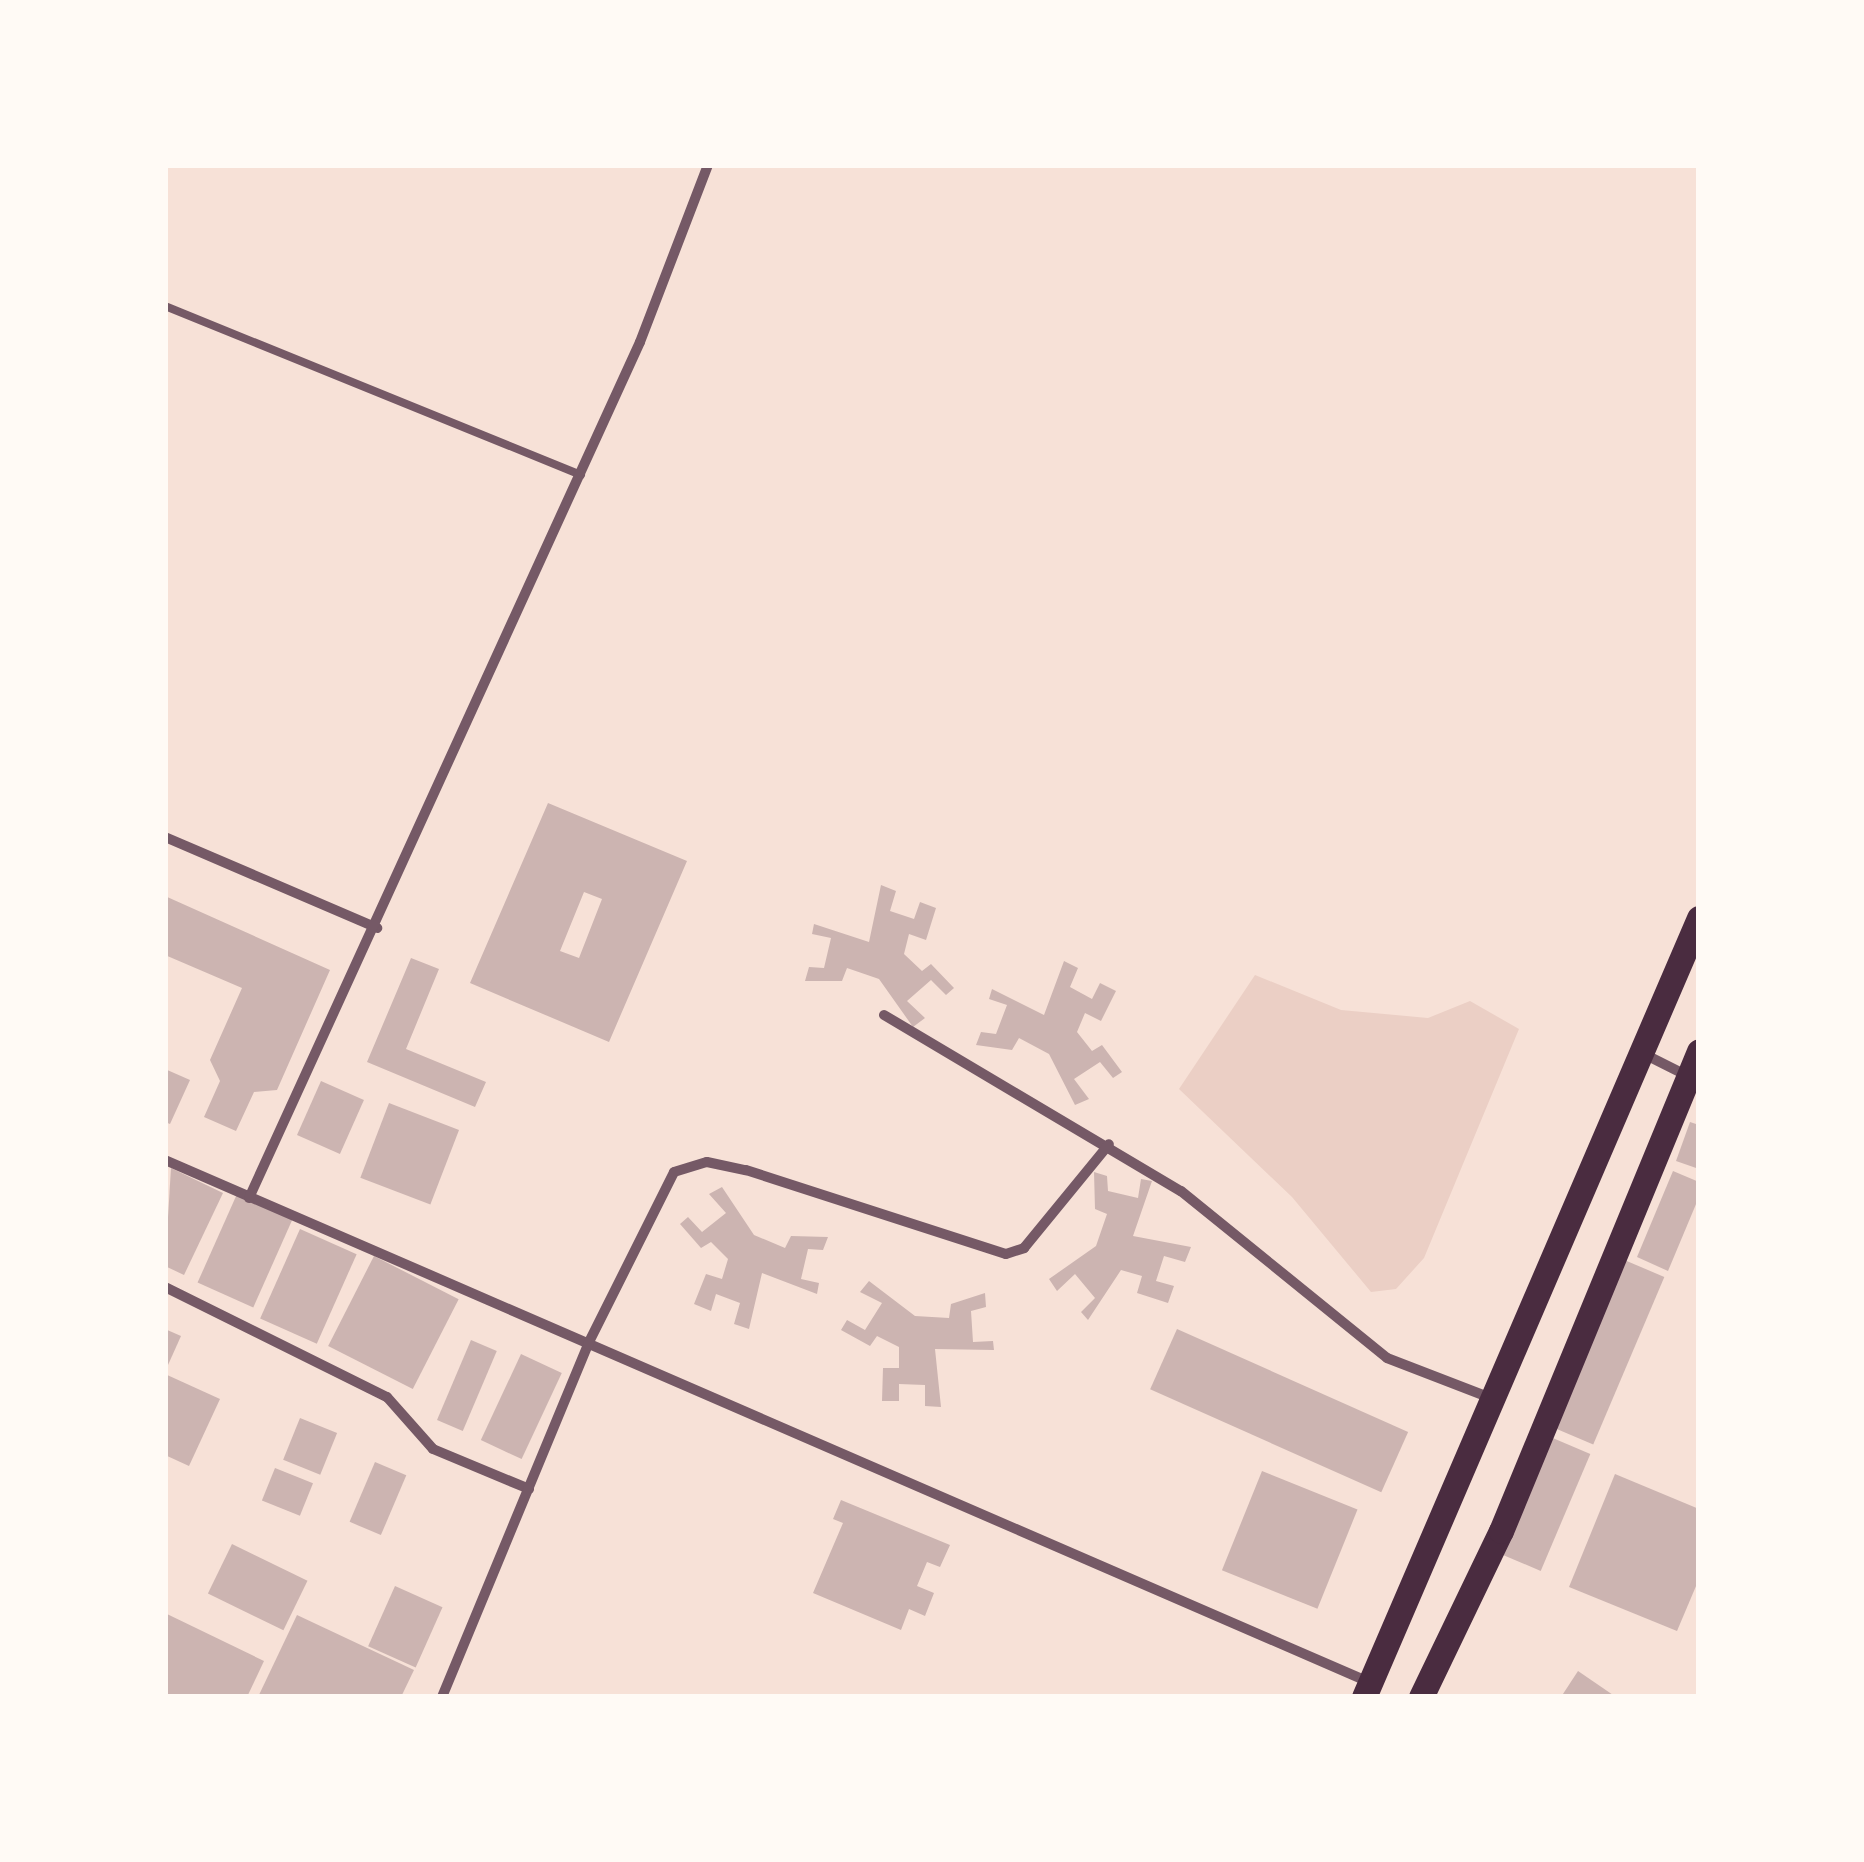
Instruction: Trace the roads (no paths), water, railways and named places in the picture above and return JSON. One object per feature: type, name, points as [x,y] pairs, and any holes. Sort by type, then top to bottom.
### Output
[{"type":"main road","points":[[1368,1690],[1496,1400],[1637,1050],[1699,918]]},
{"type":"main road","points":[[1421,1697],[1501,1531],[1693,1079],[1699,1051]]},
{"type":"street","points":[[249,1198],[377,928],[581,475],[708,165]]},
{"type":"street","points":[[165,837],[377,928]]},
{"type":"street","points":[[884,1015],[1109,1144],[1181,1191],[1387,1358],[1496,1400]]},
{"type":"street","points":[[1637,1050],[1693,1079]]},
{"type":"street","points":[[442,1697],[588,1344],[674,1172],[707,1162],[746,1170],[1006,1254],[1024,1248],[1109,1144]]},
{"type":"street","points":[[165,1160],[1368,1690]]},
{"type":"street","points":[[165,1287],[386,1397],[433,1449],[530,1489]]},
{"type":"lane","points":[[165,306],[581,475]]}]
